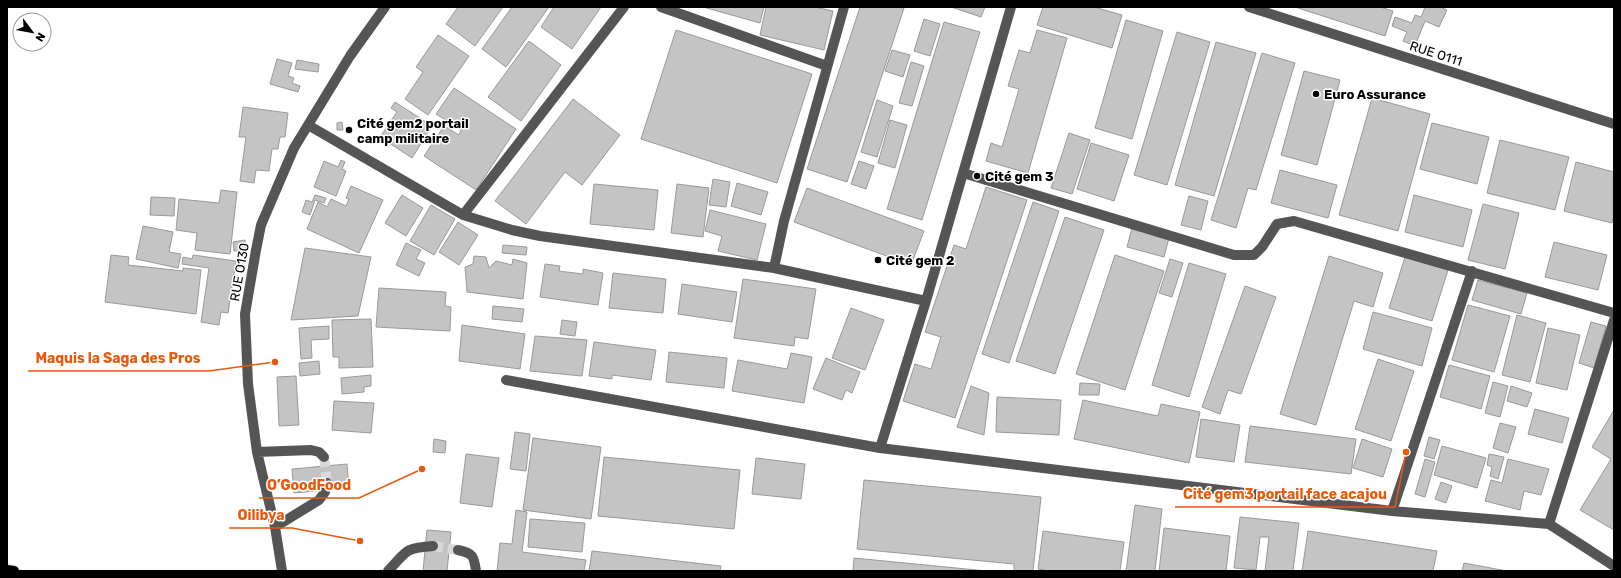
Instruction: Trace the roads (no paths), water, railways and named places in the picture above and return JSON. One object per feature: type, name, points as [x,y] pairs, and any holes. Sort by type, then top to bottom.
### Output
[{"type":"main road","points":[[7,570],[14,571]]},
{"type":"street","name":"RUE O130","points":[[282,571],[274,527],[257,452],[248,384],[245,314],[261,225],[294,148],[350,56],[385,7]]},
{"type":"street","points":[[463,214],[624,7]]},
{"type":"street","points":[[660,7],[828,66]]},
{"type":"street","points":[[774,268],[784,221],[844,7]]},
{"type":"street","points":[[880,448],[926,301],[1011,7]]},
{"type":"street","name":"RUE O111","points":[[1249,7],[1614,124]]},
{"type":"street","points":[[308,125],[463,214],[512,230],[540,236],[774,268],[926,301]]},
{"type":"street","points":[[963,173],[1234,255],[1254,255],[1262,247],[1277,224],[1294,221],[1614,313]]},
{"type":"street","points":[[1392,511],[1472,271]]},
{"type":"street","points":[[1549,524],[1614,320]]},
{"type":"street","points":[[506,380],[880,448],[1392,511],[1549,524],[1614,566]]},
{"type":"street","points":[[257,452],[311,450],[319,452],[324,457]]},
{"type":"street","points":[[274,527],[319,500],[325,492],[327,483]]},
{"type":"street","points":[[388,571],[408,550],[414,547],[433,546]]},
{"type":"street","points":[[458,550],[471,554],[474,559],[476,571]]},
{"type":"tunnel","points":[[324,457],[327,483]]},
{"type":"tunnel","points":[[433,546],[458,550]]},
{"type":"place","name":"Euro Assurance","points":[[1316,94]]},
{"type":"place","name":"Cité gem2 portail camp militaire","points":[[349,130]]},
{"type":"place","name":"Cité gem 3","points":[[977,176]]},
{"type":"place","name":"Cité gem 2","points":[[878,260]]},
{"type":"place","name":"Maquis la Saga des Pros","points":[[275,362]]},
{"type":"place","name":"Cité gem3 portail face acajou","points":[[1406,452]]},
{"type":"place","name":"O’GoodFood","points":[[422,469]]},
{"type":"place","name":"Oilibya","points":[[360,541]]}]
